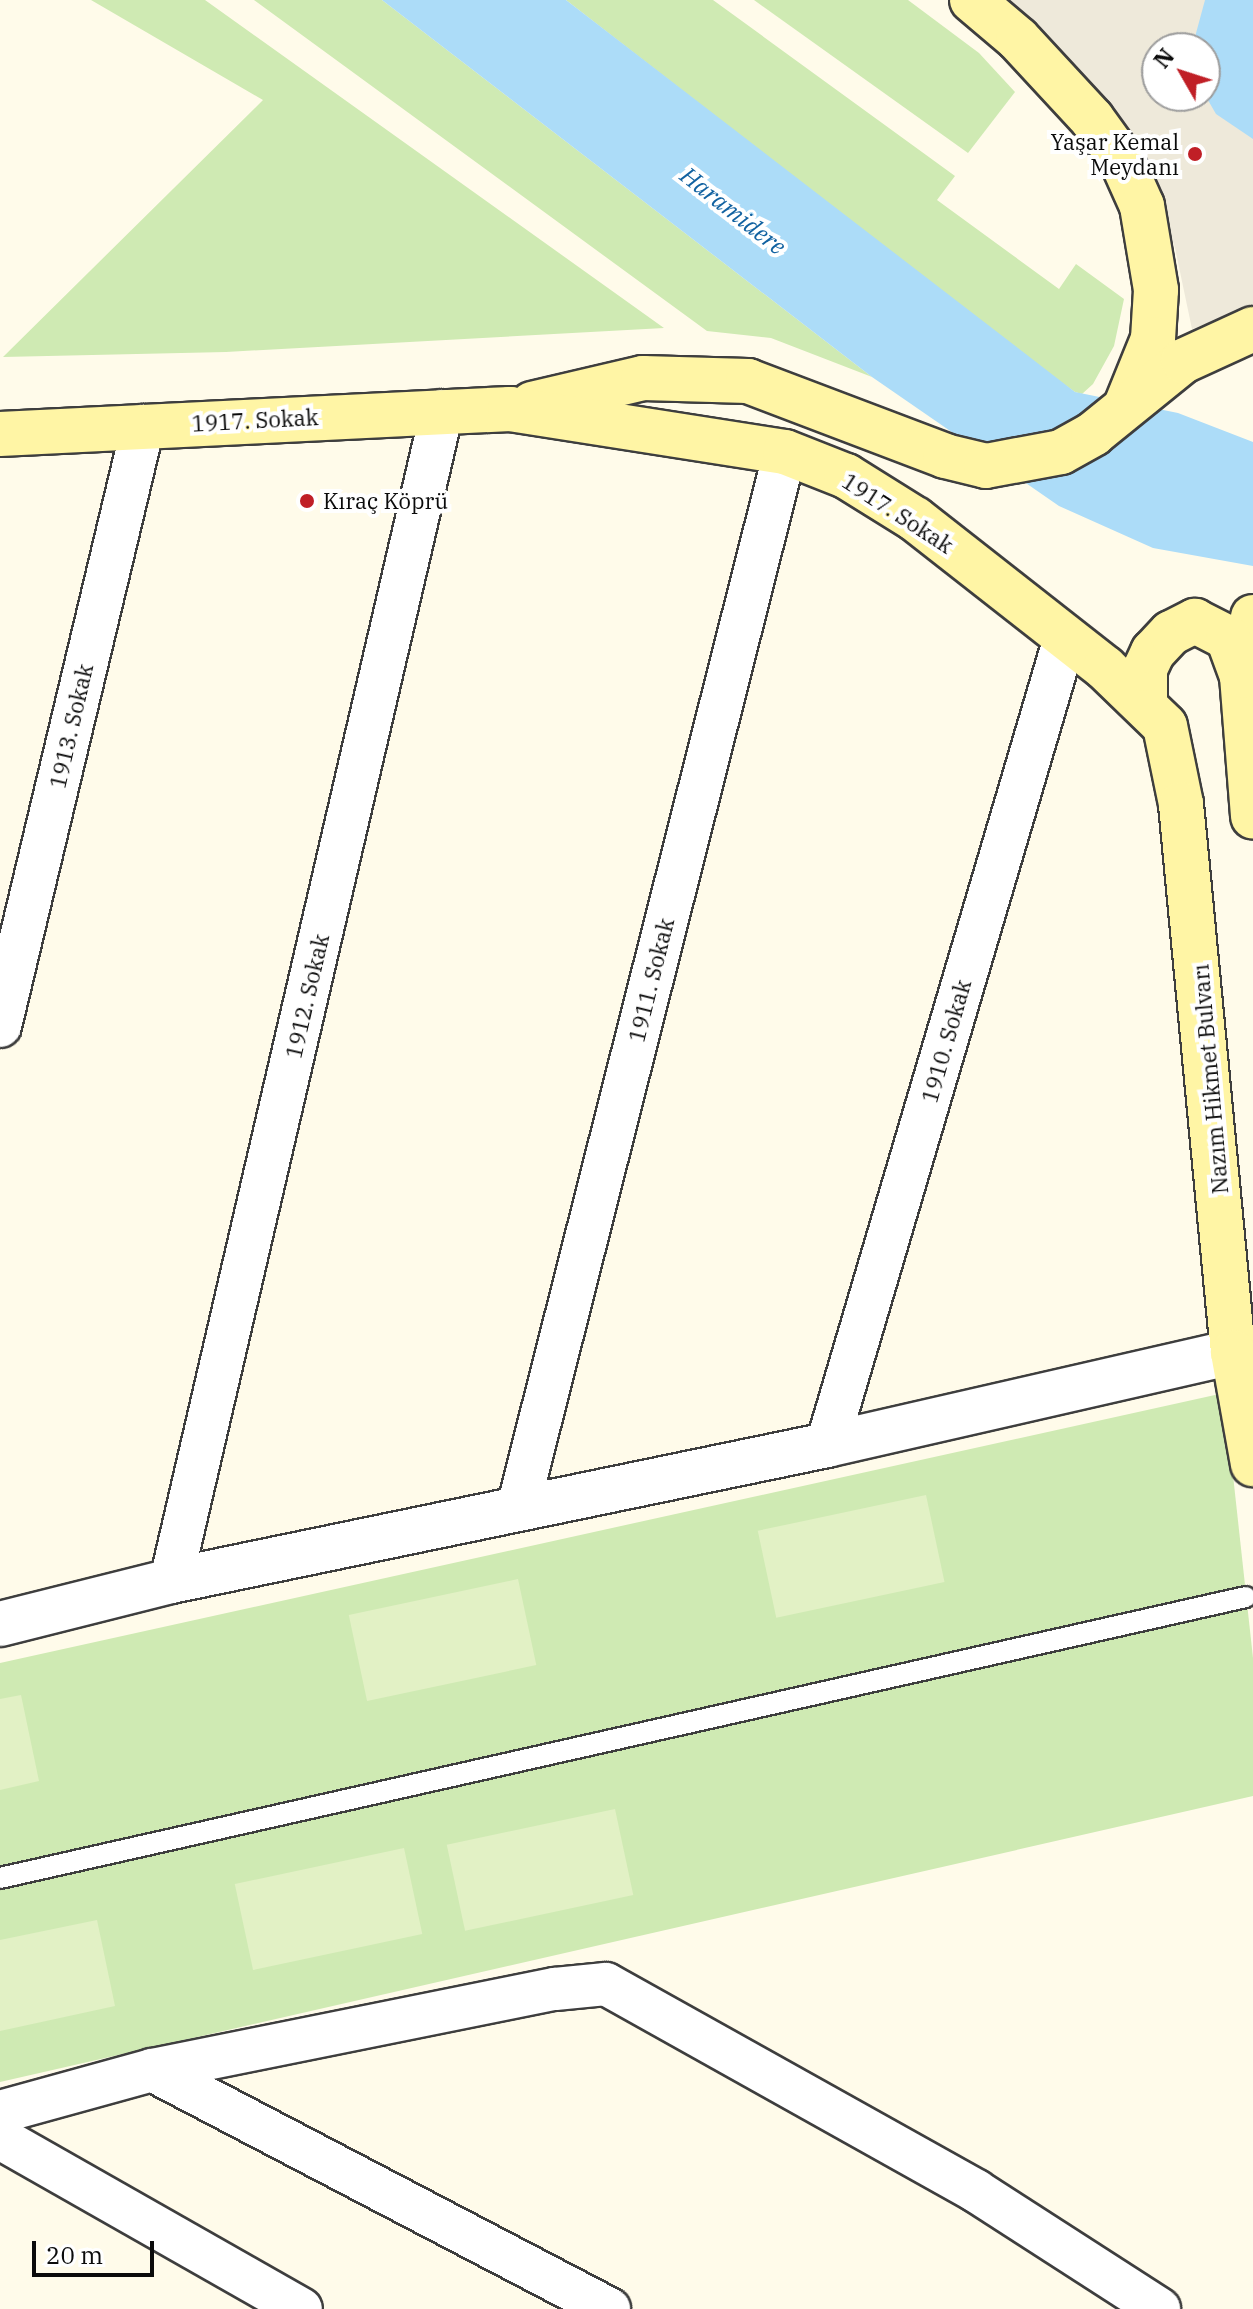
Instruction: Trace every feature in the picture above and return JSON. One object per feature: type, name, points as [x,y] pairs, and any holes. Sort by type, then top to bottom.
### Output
[{"type":"main road","points":[[972,0],[1018,39],[1092,119],[1121,159],[1142,206],[1156,290],[1153,339],[1122,412]]},
{"type":"main road","name":"1917. Sokak","points":[[510,409],[643,378],[748,381],[945,456],[986,466],[1061,452],[1122,412],[1183,361],[1253,329]]},
{"type":"main road","name":"1917. Sokak","points":[[0,434],[510,409],[785,452],[846,476],[915,519],[1145,703]]},
{"type":"main road","points":[[1253,617],[1246,692],[1253,817]]},
{"type":"main road","points":[[1145,703],[1145,669],[1153,652],[1171,633],[1195,621],[1228,638],[1246,692]]},
{"type":"main road","name":"Nazım Hikmet Bulvarı","points":[[1145,703],[1165,726],[1191,866],[1233,1352],[1253,1464]]},
{"type":"street","name":"1912. Sokak","points":[[171,1581],[442,411]]},
{"type":"street","name":"1913. Sokak","points":[[0,1026],[143,426]]},
{"type":"street","name":"1911. Sokak","points":[[518,1508],[785,452]]},
{"type":"street","name":"1910. Sokak","points":[[827,1445],[1065,638]]},
{"type":"street","points":[[0,1624],[171,1581],[827,1445],[1233,1352]]},
{"type":"street","points":[[0,2112],[152,2070],[555,1989],[606,1984],[976,2191],[1159,2309]]},
{"type":"street","points":[[152,2070],[609,2309]]},
{"type":"street","points":[[0,2138],[301,2309]]},
{"type":"lane","points":[[0,1878],[1246,1597]]},
{"type":"green space","points":[[91,0],[205,0],[664,328],[226,352],[3,357],[263,100]]},
{"type":"green space","points":[[254,0],[382,0],[872,377],[771,338],[707,331]]},
{"type":"green space","points":[[566,0],[713,0],[955,176],[937,200],[1059,289],[1076,264],[1124,299],[1114,346],[1093,384],[1082,394],[1075,392],[1027,358]]},
{"type":"green space","points":[[754,0],[908,0],[979,53],[1015,92],[968,153]]},
{"type":"green space","points":[[1224,1393],[1253,1658],[1253,1796],[0,2082],[0,1663]]},
{"type":"green space","points":[[926,1495],[945,1582],[776,1618],[758,1531]]},
{"type":"green space","points":[[518,1579],[536,1665],[367,1701],[349,1615]]},
{"type":"green space","points":[[21,1695],[39,1781],[0,1790],[0,1699]]},
{"type":"green space","points":[[615,1809],[633,1895],[465,1931],[447,1845]]},
{"type":"green space","points":[[404,1848],[422,1934],[253,1970],[235,1884]]},
{"type":"green space","points":[[97,1920],[115,2006],[0,2031],[0,1940]]},
{"type":"shaded area","name":"Yaşar Kemal Meydanı","points":[[1003,0],[1253,0],[1253,307],[1192,329],[1175,248],[1156,189],[1118,120],[1046,35]]},
{"type":"water","name":"Haramidere","points":[[382,0],[566,0],[1075,392],[1178,413],[1253,442],[1253,566],[1153,548],[1059,506],[872,377]]},
{"type":"water","points":[[1205,0],[1253,0],[1253,139],[1215,112],[1221,112],[1221,32],[1196,32]]},
{"type":"place","name":"Yaşar Kemal Meydanı","points":[[1195,154]]},
{"type":"place","name":"Kıraç Köprü","points":[[307,501]]}]
